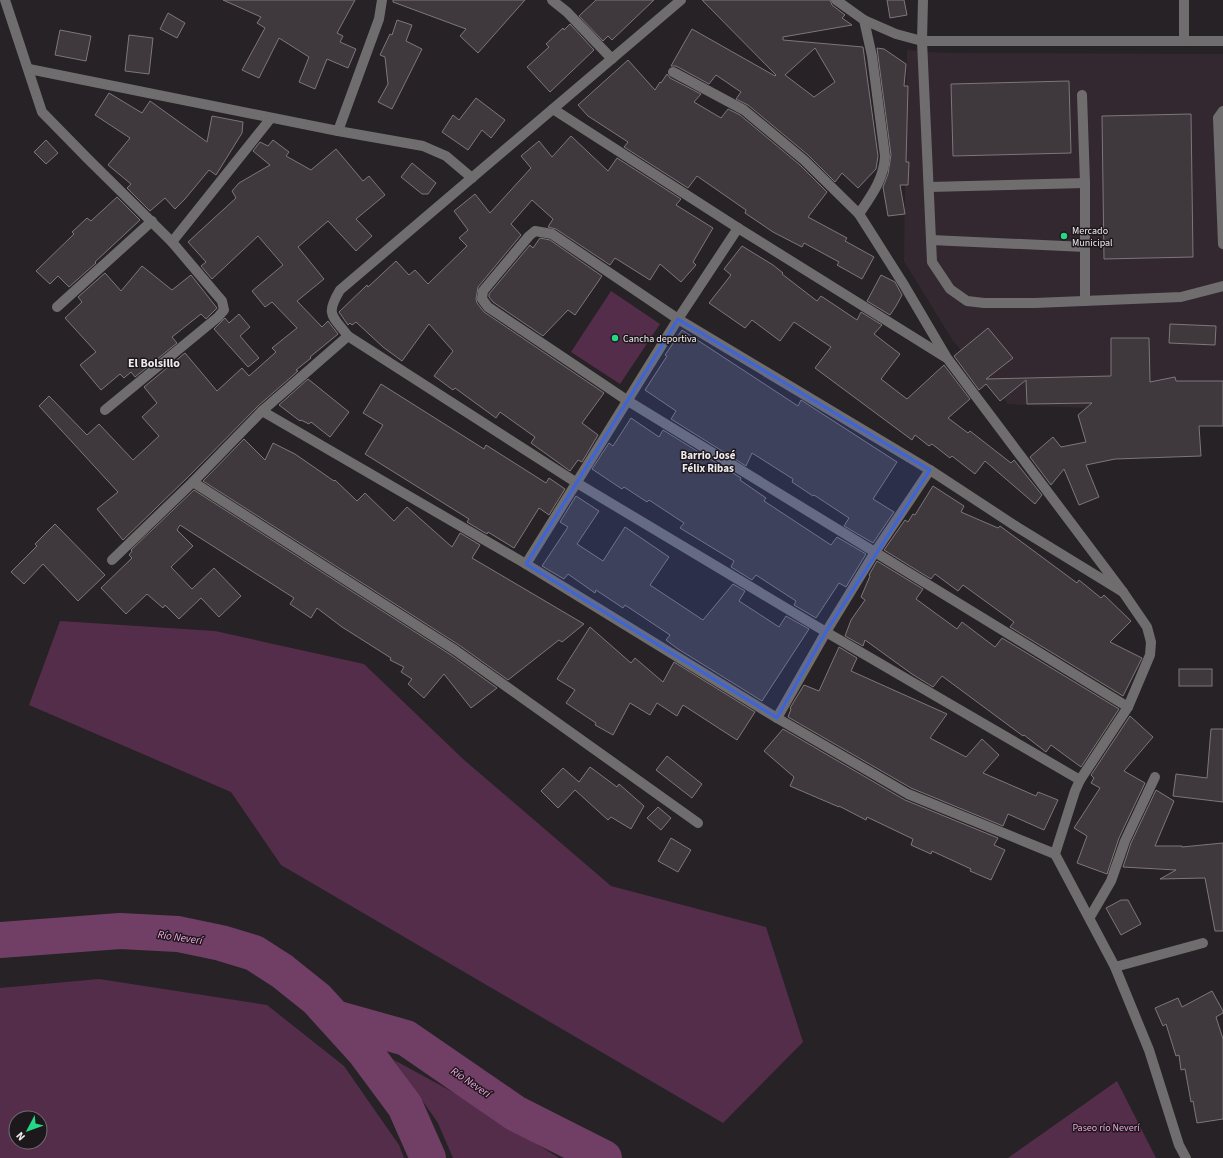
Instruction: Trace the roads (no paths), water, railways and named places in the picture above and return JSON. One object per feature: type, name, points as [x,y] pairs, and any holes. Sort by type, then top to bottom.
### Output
[{"type":"street","points":[[5,0],[42,112],[152,221],[172,242],[222,301],[224,310],[218,317],[105,410]]},
{"type":"street","points":[[338,131],[379,19],[382,0]]},
{"type":"street","points":[[552,0],[567,12],[612,59]]},
{"type":"street","points":[[681,0],[340,290],[332,304],[332,315],[348,336],[577,484],[826,632],[1080,780]]},
{"type":"street","points":[[836,0],[864,20],[896,34],[922,40],[1223,41]]},
{"type":"street","points":[[923,0],[922,40],[932,262],[950,289],[967,301],[984,303],[1035,304],[1180,297],[1223,286]]},
{"type":"street","points":[[1184,0],[1184,41]]},
{"type":"street","points":[[859,214],[877,187],[885,167],[878,94],[864,20]]},
{"type":"street","points":[[29,69],[271,118],[423,146],[446,156],[472,178]]},
{"type":"street","points":[[673,72],[744,110],[804,160],[859,214],[904,285],[947,358],[1123,592],[1147,627],[1150,642],[1150,655],[1128,707],[1080,780],[1075,791],[1055,854]]},
{"type":"street","points":[[1082,95],[1085,183],[1085,301]]},
{"type":"street","points":[[553,110],[738,228],[947,358]]},
{"type":"street","points":[[1223,111],[1218,118],[1223,244]]},
{"type":"street","points":[[172,242],[271,118]]},
{"type":"street","points":[[929,187],[1085,183]]},
{"type":"street","points":[[57,307],[152,221]]},
{"type":"street","points":[[526,564],[678,319],[738,228]]},
{"type":"street","points":[[1123,592],[1017,527],[930,470],[678,319],[552,234],[535,231],[528,236],[483,292],[482,299],[488,307],[628,401],[1128,707]]},
{"type":"street","points":[[931,240],[1085,247]]},
{"type":"street","points":[[112,560],[193,482],[262,411],[348,336]]},
{"type":"street","points":[[262,411],[526,564],[777,718],[908,794],[1055,854],[1090,917],[1115,967],[1149,1050],[1179,1145],[1186,1158]]},
{"type":"street","points":[[777,718],[826,632],[875,552],[930,470]]},
{"type":"street","points":[[193,482],[455,650],[698,823]]},
{"type":"street","points":[[1090,917],[1111,881],[1125,840],[1155,777]]},
{"type":"street","points":[[1115,967],[1203,943]]},
{"type":"waterway","name":"Río Neverí","points":[[0,940],[120,931],[178,934],[221,943],[254,953],[282,971],[317,999],[365,1052],[405,1106],[428,1158]]},
{"type":"waterway","name":"Río Neverí","points":[[335,1018],[406,1038],[515,1113],[604,1158]]},
{"type":"place","name":"Mercado Municipal","points":[[1064,236]]},
{"type":"place","name":"Cancha deportiva","points":[[615,338]]},
{"type":"district","name":"El Bolsillo","points":[[154,363]]},
{"type":"district","name":"Barrio José Félix Ribas","points":[[708,461]]},
{"type":"park label","name":"Paseo río Neverí","points":[[1106,1127]]}]
